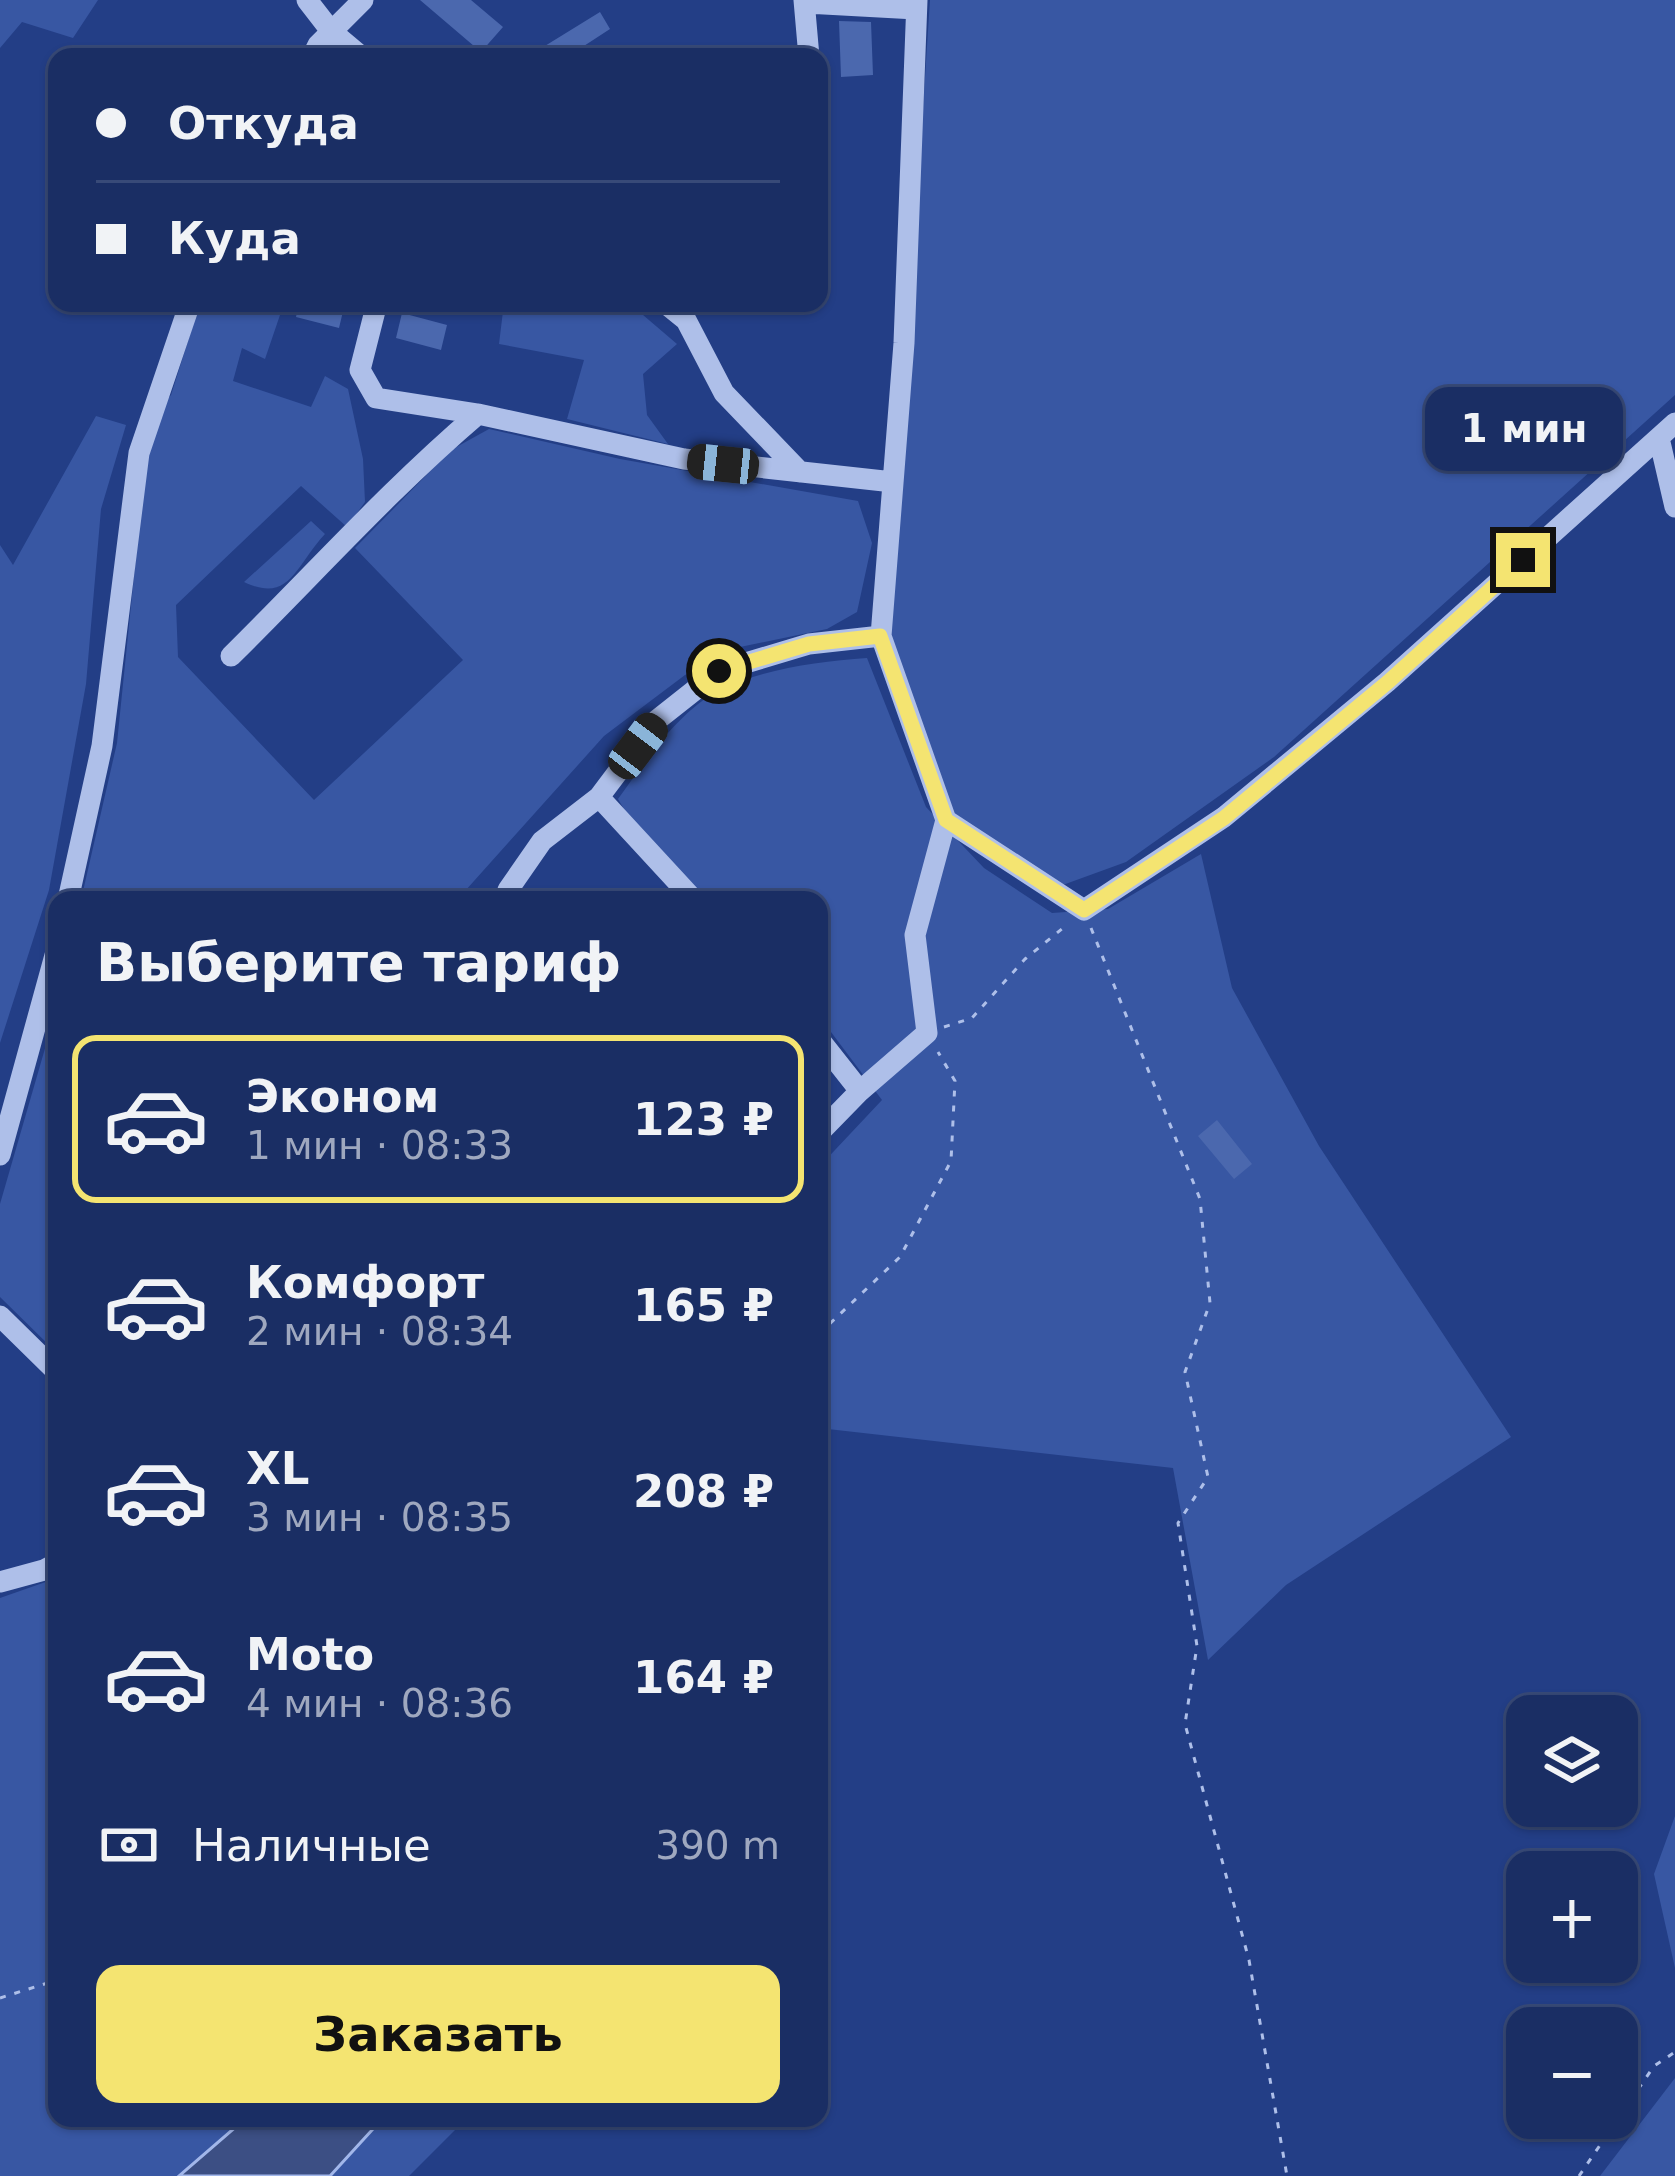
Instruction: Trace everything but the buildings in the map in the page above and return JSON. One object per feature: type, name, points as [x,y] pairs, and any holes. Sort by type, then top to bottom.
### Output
[{"type":"street","points":[[307,0],[351,48]]},
{"type":"street","points":[[319,48],[362,0]]},
{"type":"street","points":[[808,48],[805,2],[917,5],[904,343],[880,636],[946,820],[914,934],[927,1033],[828,1124]]},
{"type":"street","points":[[70,891],[102,746],[139,453],[187,312]]},
{"type":"street","points":[[374,312],[360,370],[376,398],[478,414],[684,459],[893,482]]},
{"type":"street","points":[[676,312],[686,320],[724,393],[800,472]]},
{"type":"street","points":[[231,656],[354,535],[409,473],[478,414]]},
{"type":"street","points":[[1667,431],[1675,507]]},
{"type":"street","points":[[946,820],[1084,910],[1242,802],[1388,682],[1667,431]]},
{"type":"street","points":[[508,891],[542,842],[599,797],[657,720],[719,671],[809,644],[880,636]]},
{"type":"street","points":[[599,797],[686,891]]},
{"type":"street","points":[[0,1155],[48,981]]},
{"type":"street","points":[[828,1050],[860,1091]]},
{"type":"street","points":[[0,1316],[48,1363]]},
{"type":"street","points":[[0,1582],[48,1568]]},
{"type":"path","points":[[828,1325],[900,1257],[951,1161],[955,1081],[927,1033],[971,1018],[1025,959],[1084,910],[1200,1199],[1210,1303],[1185,1372],[1208,1478],[1178,1523],[1197,1646],[1185,1724],[1249,1960],[1287,2176]]},
{"type":"path","points":[[0,1998],[48,1983]]},
{"type":"path","points":[[1579,2176],[1654,2066],[1675,2052]]},
{"type":"shaded area","points":[[0,0],[98,0],[73,38],[22,22],[0,48]]},
{"type":"shaded area","points":[[930,0],[1675,0],[1675,395],[1274,757],[1126,862],[1060,886],[952,813],[889,636]]},
{"type":"shaded area","points":[[197,312],[280,312],[265,359],[242,348],[233,381],[311,407],[325,376],[348,389],[363,459],[365,502],[347,527],[301,486],[176,605],[178,657],[314,800],[463,660],[355,548],[451,450],[489,429],[620,459],[858,501],[872,543],[857,612],[827,629],[740,647],[685,675],[604,736],[465,891],[83,891],[117,743],[150,419],[171,395]]},
{"type":"shaded area","points":[[503,312],[640,312],[677,344],[643,374],[647,415],[668,444],[567,419],[584,360],[499,344]]},
{"type":"shaded area","points":[[96,416],[126,425],[101,509],[86,684],[49,890],[0,1043],[0,545],[13,565]]},
{"type":"shaded area","points":[[311,521],[325,534],[290,578],[272,588],[244,582]]},
{"type":"shaded area","points":[[867,658],[926,807],[984,868],[1052,913],[1108,909],[1201,854],[1232,988],[1319,1146],[1511,1437],[1286,1585],[1208,1660],[1173,1468],[828,1429],[828,1157],[882,1100],[828,1028],[828,891],[697,891],[636,829],[618,799],[676,724],[704,699],[737,682],[811,664]]},
{"type":"shaded area","points":[[48,1038],[48,1344],[0,1297],[0,1204]]},
{"type":"shaded area","points":[[48,1581],[48,2127],[458,2127],[409,2176],[0,2176],[0,1598]]},
{"type":"shaded area","points":[[1675,1816],[1675,1968],[1654,1874]]},
{"type":"shaded area","points":[[1675,2078],[1675,2176],[1600,2176],[1628,2139],[1638,2139],[1638,2126]]},
{"type":"shaded area","points":[[236,2127],[375,2127],[330,2176],[179,2176]]},
{"type":"route","points":[[719,671],[809,644],[880,636],[946,820],[1084,910],[1224,818],[1388,682],[1523,560]]}]
